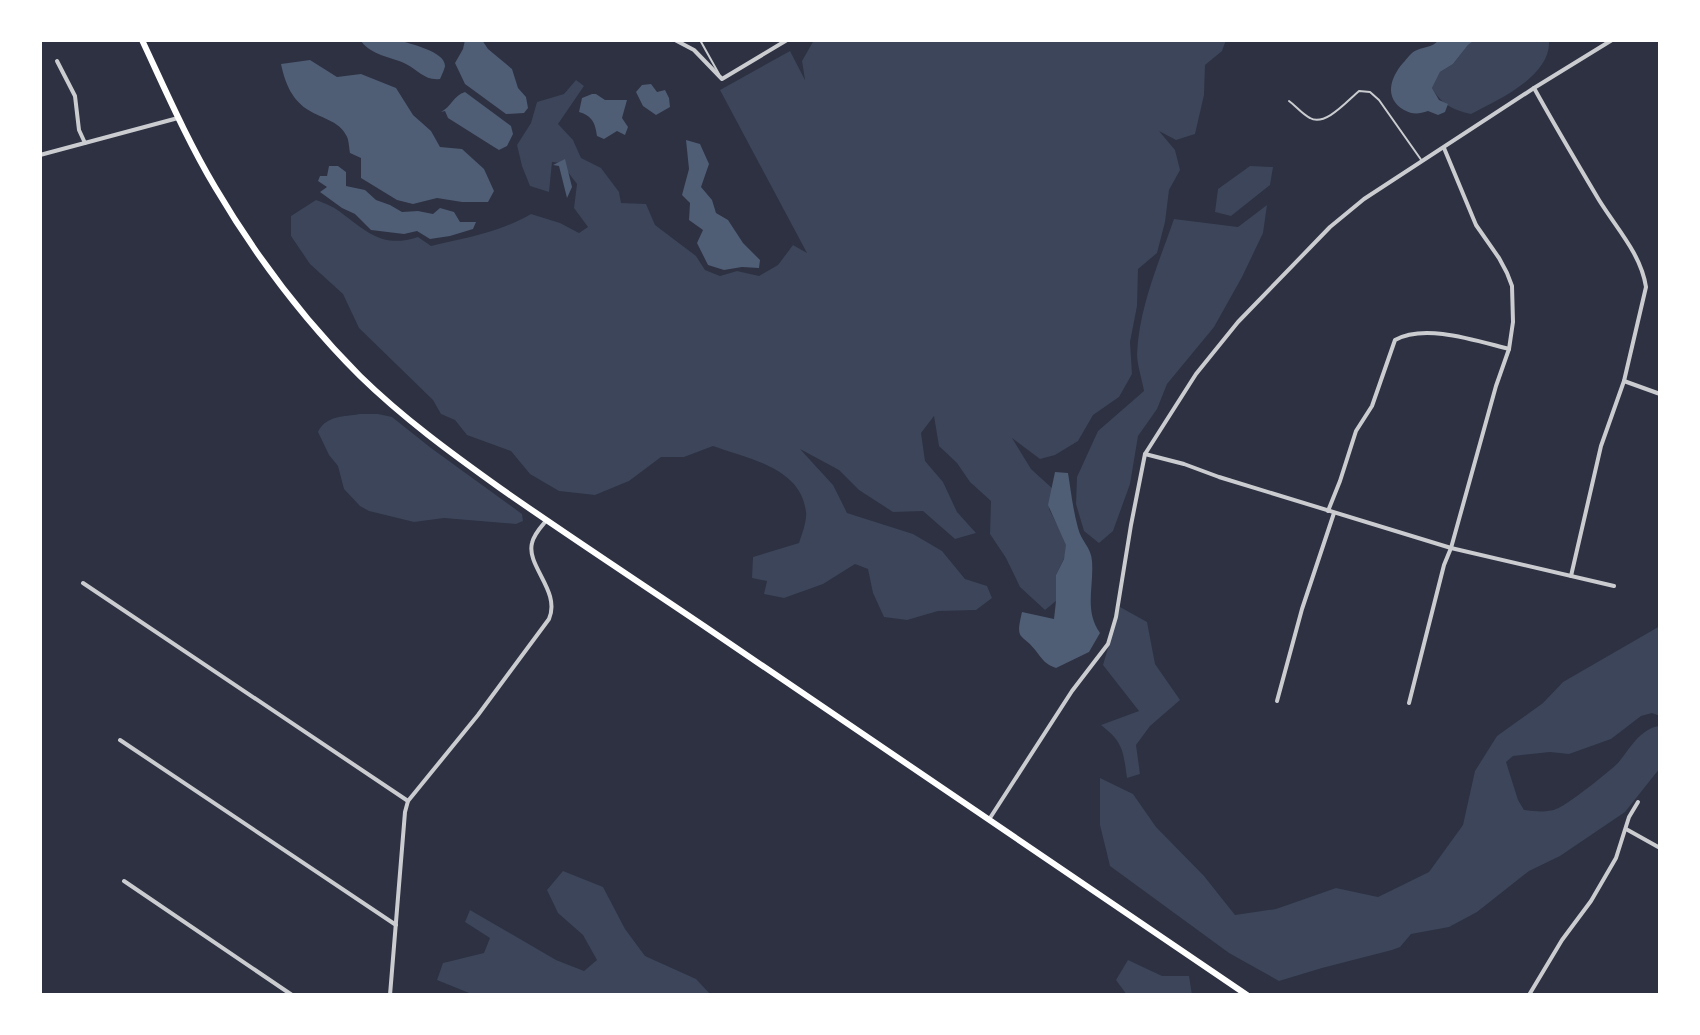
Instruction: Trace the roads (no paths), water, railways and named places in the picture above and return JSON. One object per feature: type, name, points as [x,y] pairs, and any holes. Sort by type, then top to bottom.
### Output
[{"type":"highway","points":[[142,40],[214,186],[261,260],[359,375],[397,410],[546,521],[990,818],[1247,995]]},
{"type":"street","points":[[675,40],[694,50],[722,79],[787,40]]},
{"type":"street","points":[[990,818],[1072,691],[1108,644],[1116,617],[1145,454],[1196,374],[1238,322],[1283,274],[1330,227],[1364,199],[1612,40]]},
{"type":"street","points":[[57,61],[75,96],[79,130],[85,143]]},
{"type":"street","points":[[1534,88],[1601,204],[1638,259],[1646,292],[1624,381],[1601,446],[1571,576]]},
{"type":"street","points":[[40,155],[178,118]]},
{"type":"street","points":[[1409,703],[1444,565],[1509,349],[1513,322],[1512,286],[1499,258],[1476,225],[1444,148]]},
{"type":"street","points":[[1328,511],[1356,431],[1378,393],[1395,340],[1413,333],[1462,337],[1509,349]]},
{"type":"street","points":[[1624,381],[1660,394]]},
{"type":"street","points":[[1145,454],[1451,548],[1614,586]]},
{"type":"street","points":[[1277,701],[1302,609],[1334,513]]},
{"type":"street","points":[[390,995],[408,801],[478,715],[552,613],[551,599],[531,549],[535,534],[546,521]]},
{"type":"street","points":[[83,583],[408,801]]},
{"type":"street","points":[[120,740],[396,925]]},
{"type":"street","points":[[1529,995],[1616,858],[1629,817],[1638,802]]},
{"type":"street","points":[[1626,829],[1660,848]]},
{"type":"street","points":[[124,881],[292,995]]},
{"type":"lane","points":[[700,40],[722,79]]},
{"type":"lane","points":[[1289,101],[1311,119],[1319,121],[1326,119],[1359,91],[1370,92],[1423,162]]}]
